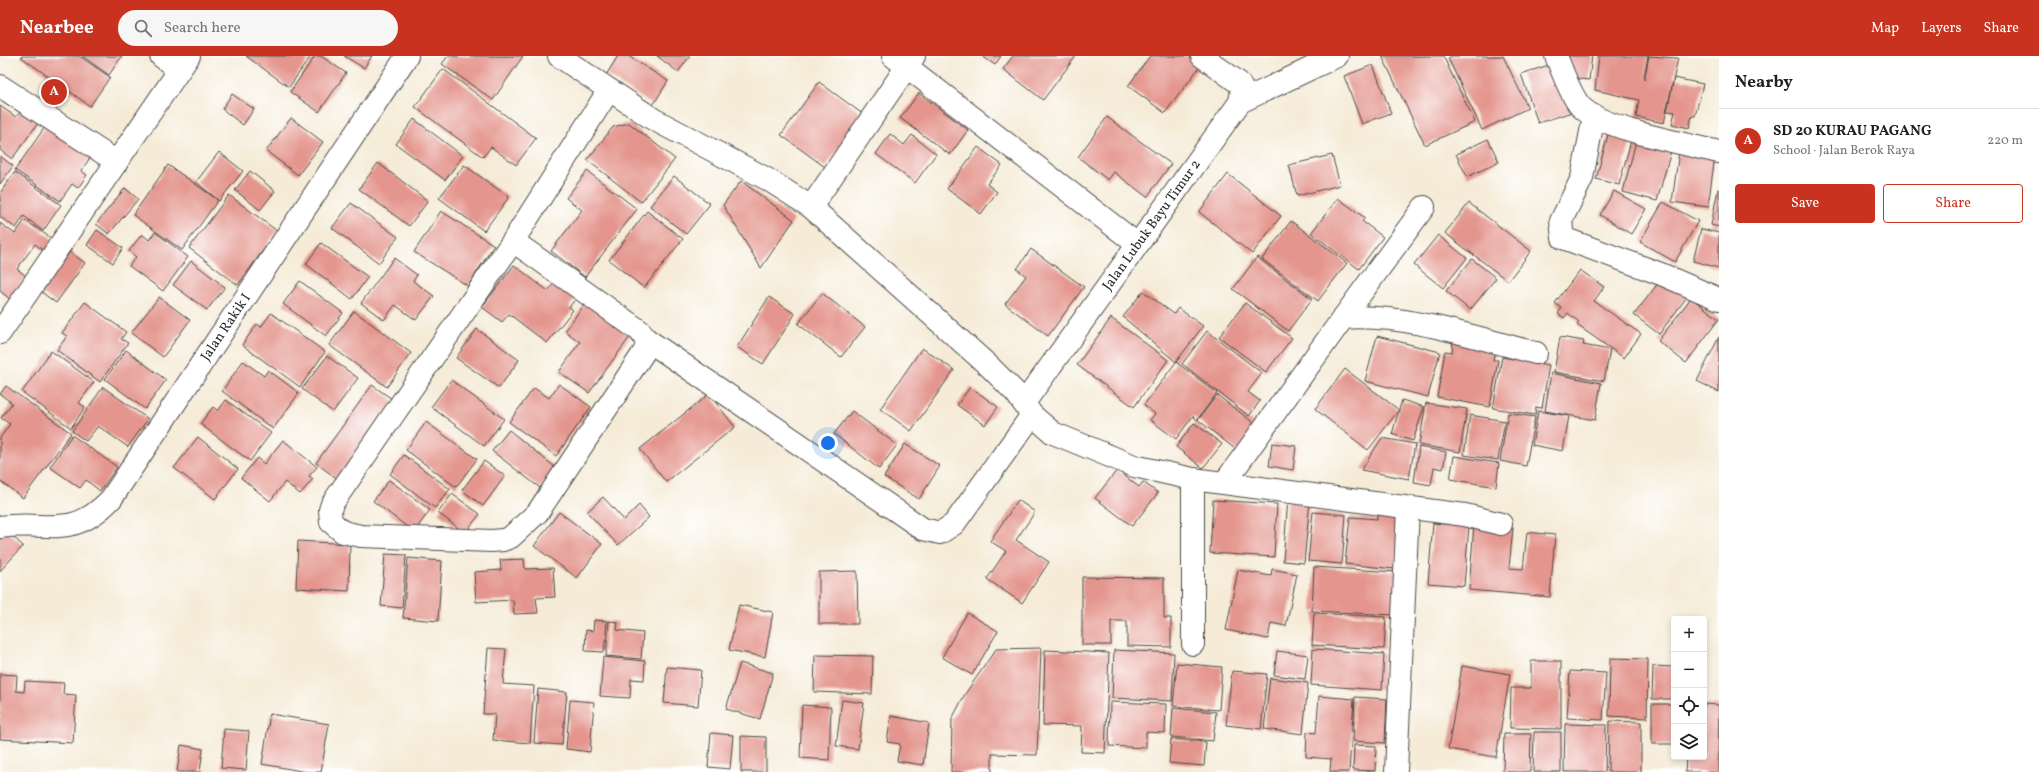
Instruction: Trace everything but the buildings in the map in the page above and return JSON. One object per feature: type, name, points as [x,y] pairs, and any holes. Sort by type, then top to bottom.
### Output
[{"type":"street","points":[[0,332],[184,63],[161,56]]},
{"type":"street","name":"Jalan Rakik I","points":[[0,527],[71,525],[91,517],[111,499],[407,56]]},
{"type":"street","points":[[559,56],[653,119],[767,179],[811,207],[990,367],[1016,393],[1028,409],[1054,433],[1066,440],[1134,466],[1193,479],[1225,482],[1464,515],[1501,524]]},
{"type":"street","points":[[1202,56],[1239,83],[1242,89],[1240,102]]},
{"type":"street","points":[[1240,102],[1337,56]]},
{"type":"street","points":[[1556,56],[1576,101],[1594,116],[1613,125],[1719,152]]},
{"type":"street","points":[[811,207],[905,59],[1137,244]]},
{"type":"street","points":[[0,86],[117,162]]},
{"type":"street","points":[[609,90],[513,241],[332,504],[330,510],[330,522],[338,529],[362,536],[492,541],[503,540],[511,537],[538,512],[644,352],[647,347],[646,339]]},
{"type":"street","name":"Jalan Lubuk Bayu Timur 2","points":[[513,241],[640,331],[646,339],[923,529],[940,533],[954,524],[1137,244],[1240,102]]},
{"type":"street","points":[[1594,116],[1582,178],[1561,221],[1563,238],[1661,274],[1719,299]]},
{"type":"street","points":[[1225,482],[1424,207]]},
{"type":"street","points":[[1343,318],[1362,316],[1397,320],[1536,354]]},
{"type":"street","points":[[1193,479],[1193,644]]},
{"type":"street","points":[[1396,772],[1408,508]]},
{"type":"place","name":"SD 20 KURAU PAGANG","points":[[54,92]]}]
